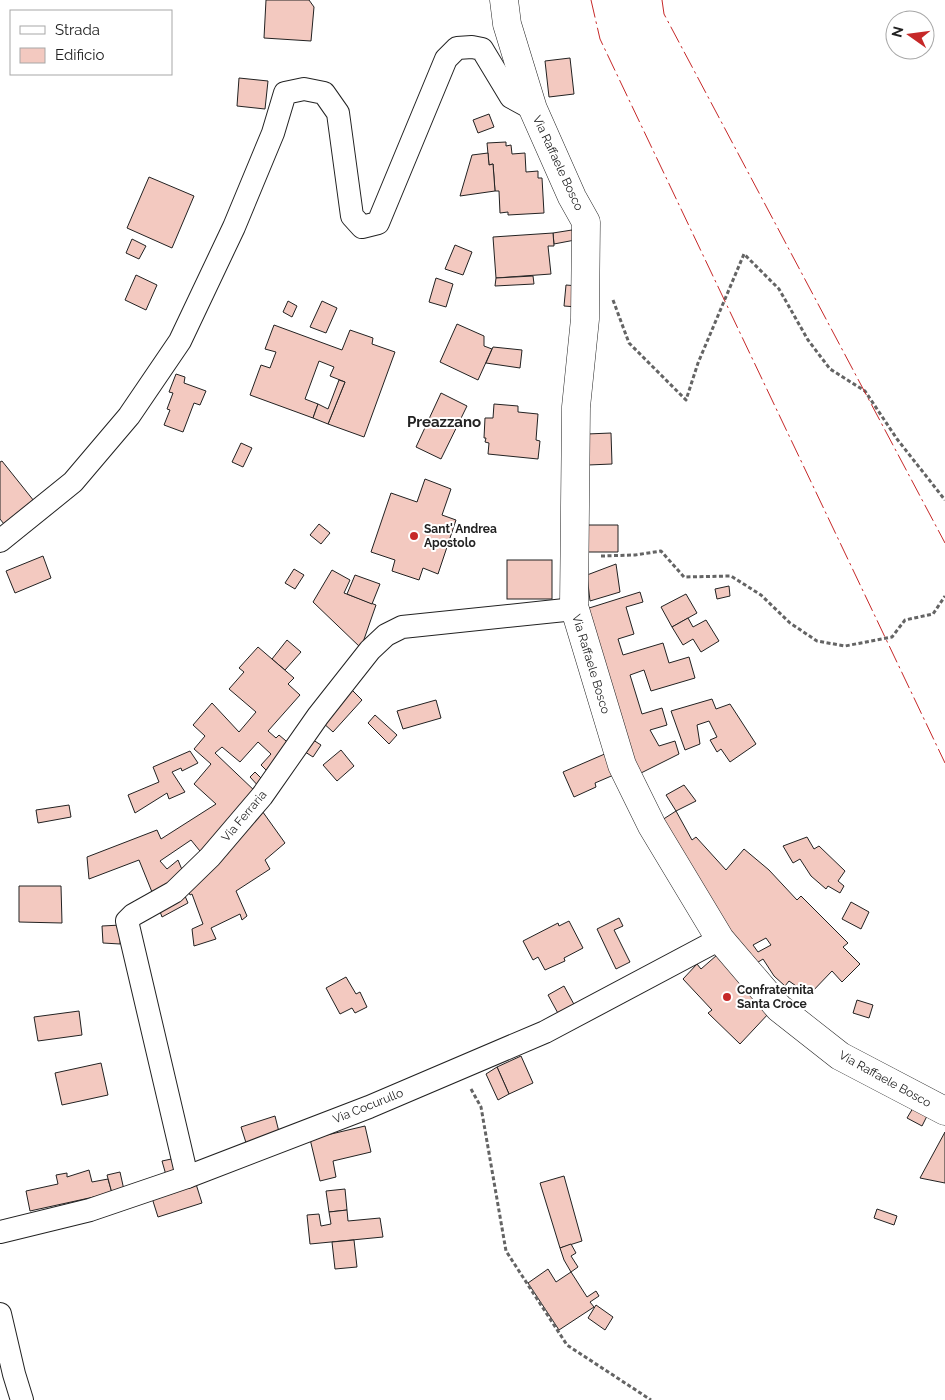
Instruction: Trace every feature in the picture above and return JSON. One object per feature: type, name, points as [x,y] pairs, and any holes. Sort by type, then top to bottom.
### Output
[{"type":"street","name":"Via Raffaele Bosco","points":[[504,0],[507,24],[533,109],[572,197],[586,222],[585,319],[576,407],[574,606],[622,765],[652,826],[720,939],[779,1008],[840,1056],[945,1112]]},
{"type":"street","points":[[0,541],[73,482],[129,416],[180,341],[234,227],[273,133],[285,93],[304,89],[324,93],[338,113],[352,216],[362,227],[378,223],[446,59],[457,48],[472,47],[482,49],[510,97],[533,109]]},
{"type":"street","name":"Via Ferraria","points":[[188,1177],[127,921],[133,915],[174,892],[210,857],[262,796],[318,716],[370,650],[386,635],[402,627],[566,610],[574,606]]},
{"type":"street","name":"Via Cocurullo","points":[[0,1232],[90,1210],[188,1177],[369,1107],[545,1032],[720,939]]},
{"type":"street","points":[[0,1314],[22,1400]]},
{"type":"path","points":[[610,292],[629,343],[686,400],[698,363],[744,254],[779,289],[808,340],[830,369],[864,391],[897,439],[945,500]]},
{"type":"path","points":[[574,557],[635,555],[661,551],[684,577],[731,576],[761,596],[790,623],[817,641],[845,646],[892,637],[905,620],[933,614],[945,596]]},
{"type":"path","points":[[458,1069],[481,1107],[506,1251],[567,1345],[651,1400]]},
{"type":"building","points":[[266,0],[309,0],[314,7],[311,41],[264,38]]},
{"type":"building","points":[[570,58],[574,94],[549,97],[545,61]]},
{"type":"building","points":[[239,78],[268,81],[265,109],[237,106]]},
{"type":"building","points":[[489,114],[494,127],[478,133],[473,120]]},
{"type":"building","points":[[506,142],[506,146],[511,145],[512,154],[525,153],[526,172],[538,171],[538,178],[542,178],[544,213],[508,215],[508,212],[500,213],[499,191],[495,191],[493,164],[489,165],[487,143]]},
{"type":"building","points":[[488,153],[489,165],[493,164],[495,191],[460,196],[472,155]]},
{"type":"building","points":[[149,177],[194,196],[172,248],[127,228]]},
{"type":"building","points":[[572,230],[575,240],[554,244],[553,233]]},
{"type":"building","points":[[553,233],[554,246],[548,246],[551,274],[496,278],[493,237]]},
{"type":"building","points":[[132,239],[146,246],[139,259],[126,253]]},
{"type":"building","points":[[455,245],[472,252],[463,275],[445,269]]},
{"type":"building","points":[[136,275],[157,285],[146,310],[125,300]]},
{"type":"building","points":[[533,276],[534,284],[495,286],[496,278]]},
{"type":"building","points":[[436,278],[453,284],[446,307],[429,302]]},
{"type":"building","points":[[566,285],[578,286],[577,307],[564,306]]},
{"type":"building","points":[[288,301],[297,306],[292,317],[283,312]]},
{"type":"building","points":[[322,301],[337,308],[326,333],[310,327]]},
{"type":"building","points":[[457,324],[484,336],[484,346],[492,349],[478,380],[440,362]]},
{"type":"building","points":[[274,325],[342,350],[350,330],[373,338],[372,344],[395,352],[364,437],[328,424],[345,382],[330,376],[334,367],[319,361],[305,399],[318,404],[313,418],[250,395],[261,365],[270,368],[276,352],[265,349]]},
{"type":"building","points":[[493,347],[522,350],[520,368],[486,363]]},
{"type":"building","points":[[176,374],[185,377],[184,383],[206,391],[200,405],[194,403],[183,432],[164,425],[170,410],[167,409],[173,393],[169,392]]},
{"type":"building","points":[[339,380],[345,382],[328,424],[313,418],[318,404],[328,409]]},
{"type":"building","points":[[441,393],[467,406],[441,459],[416,447]]},
{"type":"building","points":[[494,404],[518,406],[518,412],[538,414],[536,440],[540,441],[538,459],[488,454],[489,443],[485,442],[486,438],[484,438],[485,418],[493,418]]},
{"type":"building","points":[[611,433],[612,464],[588,465],[587,434]]},
{"type":"building","points":[[241,443],[252,448],[243,467],[232,462]]},
{"type":"building","points":[[2,461],[34,501],[4,524],[0,519],[0,462]]},
{"type":"building","name":"Sant' Andrea Apostolo","points":[[425,479],[451,489],[442,515],[456,520],[438,574],[423,568],[419,580],[392,571],[395,560],[371,552],[391,493],[417,502]]},
{"type":"building","points":[[319,524],[330,533],[321,544],[310,535]]},
{"type":"building","points":[[586,525],[618,525],[618,552],[587,552]]},
{"type":"building","points":[[43,556],[51,578],[15,593],[6,571]]},
{"type":"building","points":[[507,560],[552,560],[552,599],[507,599]]},
{"type":"building","points":[[616,564],[620,592],[590,601],[587,575]]},
{"type":"building","points":[[294,569],[304,575],[295,589],[285,583]]},
{"type":"building","points":[[332,570],[350,580],[344,593],[376,605],[361,648],[313,602]]},
{"type":"building","points":[[355,575],[380,584],[372,604],[347,594]]},
{"type":"building","points":[[729,586],[730,596],[717,599],[715,589]]},
{"type":"building","points":[[640,592],[643,602],[626,607],[634,634],[618,639],[623,655],[663,643],[669,663],[689,657],[695,678],[651,691],[644,670],[630,675],[642,714],[662,708],[667,725],[650,730],[659,746],[675,741],[679,754],[637,775],[586,609]]},
{"type":"building","points":[[686,594],[697,613],[672,627],[661,607]]},
{"type":"building","points":[[688,618],[693,627],[706,620],[719,641],[701,652],[693,639],[683,645],[672,627]]},
{"type":"building","points":[[287,640],[301,652],[285,670],[272,659]]},
{"type":"building","points":[[258,647],[294,678],[288,684],[300,695],[268,731],[276,738],[279,735],[292,746],[271,775],[261,765],[271,754],[258,742],[240,762],[222,747],[215,753],[258,794],[204,856],[191,840],[160,861],[167,869],[178,860],[185,877],[154,897],[139,860],[89,879],[87,857],[157,830],[161,839],[216,804],[194,784],[211,764],[194,749],[205,736],[193,725],[212,703],[239,732],[256,712],[229,689],[244,672],[239,668]]},
{"type":"building","points":[[346,684],[362,700],[333,732],[321,721]]},
{"type":"building","points":[[712,699],[716,709],[730,704],[756,744],[730,762],[721,749],[717,752],[710,740],[717,737],[709,721],[697,725],[700,744],[685,750],[671,711]]},
{"type":"building","points":[[436,700],[441,718],[403,729],[397,711]]},
{"type":"building","points":[[375,715],[397,735],[389,744],[368,723]]},
{"type":"building","points":[[310,738],[321,745],[313,757],[302,750]]},
{"type":"building","points":[[341,750],[354,766],[337,781],[323,765]]},
{"type":"building","points":[[190,751],[198,763],[182,771],[181,768],[172,772],[185,792],[169,799],[167,793],[135,813],[128,795],[159,782],[153,767]]},
{"type":"building","points":[[607,753],[616,774],[595,783],[596,787],[574,797],[563,772]]},
{"type":"building","points":[[255,772],[265,782],[261,789],[250,777]]},
{"type":"building","points":[[684,785],[696,801],[676,811],[666,795]]},
{"type":"building","points":[[69,805],[71,817],[38,823],[36,810]]},
{"type":"building","points":[[260,808],[285,843],[265,860],[270,869],[236,891],[247,916],[242,920],[240,914],[211,928],[216,939],[194,946],[192,929],[203,924],[192,894],[190,895],[187,888]]},
{"type":"building","points":[[676,811],[692,840],[696,837],[726,870],[744,849],[769,870],[797,900],[801,896],[848,943],[843,947],[860,964],[842,982],[832,971],[809,995],[789,981],[785,986],[774,976],[763,959],[752,966],[662,820]],"holes":[[[766,938],[771,945],[758,952],[753,945]]]},
{"type":"building","points":[[807,837],[814,849],[819,846],[845,871],[838,881],[844,886],[840,893],[828,886],[826,889],[811,876],[800,859],[793,863],[783,846]]},
{"type":"building","points":[[19,886],[61,886],[62,923],[19,922]]},
{"type":"building","points":[[185,896],[188,903],[162,917],[158,906]]},
{"type":"building","points":[[851,902],[869,912],[861,929],[842,919]]},
{"type":"building","points":[[619,918],[623,926],[614,930],[630,962],[616,969],[597,929]]},
{"type":"building","points":[[569,921],[583,948],[564,958],[565,961],[545,970],[538,957],[533,960],[523,941],[558,923],[559,926]]},
{"type":"building","points":[[121,925],[120,944],[103,943],[102,926]]},
{"type":"building","name":"Confraternita Santa Croce","points":[[717,955],[770,1012],[740,1044],[708,1013],[712,1010],[683,979],[697,964],[701,969]]},
{"type":"building","points":[[346,977],[356,994],[360,992],[367,1007],[355,1013],[352,1008],[340,1014],[326,988]]},
{"type":"building","points":[[564,986],[576,1008],[560,1017],[548,995]]},
{"type":"building","points":[[857,1000],[873,1005],[869,1018],[853,1013]]},
{"type":"building","points":[[79,1011],[82,1035],[38,1041],[34,1017]]},
{"type":"building","points":[[521,1056],[533,1083],[509,1094],[497,1067]]},
{"type":"building","points":[[101,1063],[108,1095],[62,1105],[55,1073]]},
{"type":"building","points":[[497,1067],[509,1094],[498,1100],[486,1074]]},
{"type":"building","points":[[913,1108],[927,1116],[922,1126],[907,1118]]},
{"type":"building","points":[[275,1116],[280,1136],[248,1149],[241,1127]]},
{"type":"building","points":[[365,1126],[371,1152],[333,1161],[336,1177],[320,1181],[310,1139]]},
{"type":"building","points":[[945,1132],[945,1183],[920,1178]]},
{"type":"building","points":[[176,1158],[179,1171],[166,1175],[162,1161]]},
{"type":"building","points":[[89,1170],[92,1182],[108,1179],[112,1193],[30,1211],[26,1191],[58,1184],[56,1175],[67,1173],[67,1177]]},
{"type":"building","points":[[120,1172],[124,1190],[112,1193],[107,1175]]},
{"type":"building","points":[[564,1176],[582,1241],[560,1248],[540,1183]]},
{"type":"building","points":[[196,1184],[202,1203],[158,1217],[152,1198]]},
{"type":"building","points":[[345,1189],[347,1210],[329,1212],[326,1191]]},
{"type":"building","points":[[877,1209],[897,1216],[894,1225],[874,1218]]},
{"type":"building","points":[[347,1210],[348,1221],[380,1218],[383,1237],[310,1244],[307,1215],[319,1214],[321,1226],[331,1224],[329,1212]]},
{"type":"building","points":[[354,1240],[357,1267],[335,1269],[332,1242]]},
{"type":"building","points":[[571,1244],[576,1253],[571,1256],[578,1267],[571,1272],[560,1248]]},
{"type":"building","points":[[548,1269],[556,1282],[571,1272],[587,1297],[596,1291],[599,1296],[590,1302],[594,1307],[559,1330],[528,1283]]},
{"type":"building","points":[[596,1305],[613,1317],[605,1330],[588,1318]]},
{"type":"power","points":[[591,0],[600,39],[945,763]]},
{"type":"power","points":[[662,0],[664,14],[945,543]]},
{"type":"place","name":"Sant' Andrea Apostolo","points":[[414,536]]},
{"type":"place","name":"Confraternita Santa Croce","points":[[727,997]]},
{"type":"district","name":"Preazzano","points":[[444,422]]}]
